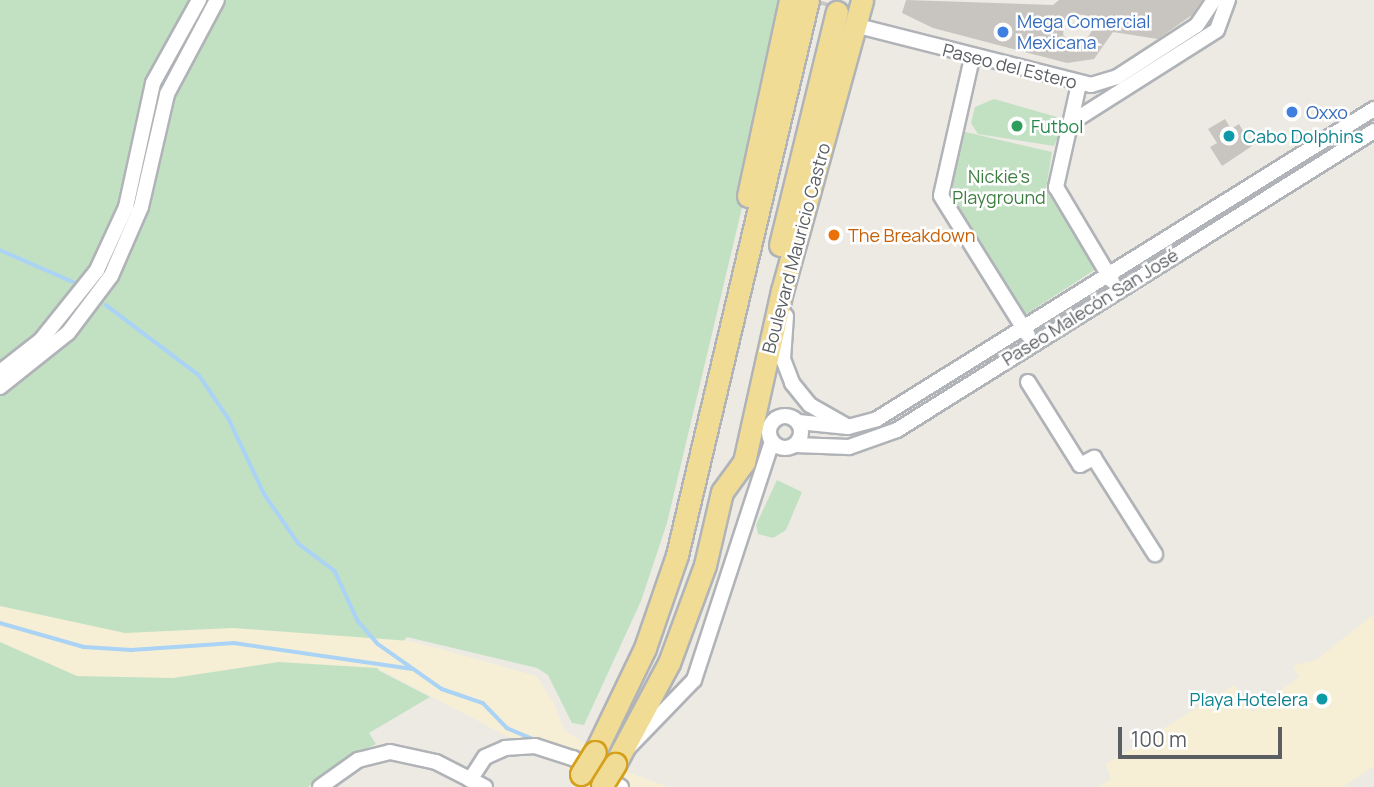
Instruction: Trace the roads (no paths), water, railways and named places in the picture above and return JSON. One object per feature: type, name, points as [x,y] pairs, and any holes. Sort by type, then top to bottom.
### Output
[{"type":"highway","points":[[741,281],[742,232],[751,175],[790,0]]},
{"type":"highway","name":"Boulevard Mauricio Castro","points":[[722,492],[744,462],[782,291],[862,0]]},
{"type":"highway","name":"Boulevard Mauricio Castro","points":[[577,780],[595,752],[656,621],[695,476],[741,281],[821,5]]},
{"type":"highway","name":"Boulevard Mauricio Castro","points":[[695,476],[724,409],[821,5]]},
{"type":"highway","name":"Boulevard Mauricio Castro","points":[[608,786],[620,757],[669,663],[705,565],[821,5]]},
{"type":"highway","points":[[782,291],[811,220]]},
{"type":"street","points":[[0,372],[49,330],[108,250],[126,207],[153,83],[199,0]]},
{"type":"street","points":[[0,387],[68,333],[111,275],[135,225],[167,94],[217,0]]},
{"type":"street","points":[[848,427],[810,405],[792,383],[782,345],[811,220],[869,0]]},
{"type":"street","name":"Paseo del Estero","points":[[862,27],[1079,84],[1103,83],[1135,66],[1205,20],[1214,0]]},
{"type":"street","name":"Paseo del Estero","points":[[1069,124],[1144,79],[1217,30],[1228,0]]},
{"type":"street","points":[[972,58],[943,167],[941,196],[1033,343]]},
{"type":"street","points":[[1135,66],[1144,79]]},
{"type":"street","points":[[1079,84],[1069,124],[1058,193],[1117,288]]},
{"type":"street","name":"Paseo Malecón San José","points":[[798,422],[848,427],[899,406],[1374,109]]},
{"type":"street","name":"Paseo Malecón San José","points":[[795,445],[849,447],[878,440],[1117,288],[1374,131]]},
{"type":"street","points":[[1274,171],[1284,187]]},
{"type":"street","points":[[1028,382],[1080,465],[1094,458],[1155,554]]},
{"type":"street","points":[[620,757],[694,680],[772,442],[769,430],[775,419],[788,416],[798,422],[801,434],[795,445],[783,448],[772,442]]},
{"type":"street","points":[[470,780],[485,757],[505,748],[535,746],[573,758],[608,786]]},
{"type":"street","points":[[320,787],[358,760],[390,752],[436,762],[485,787]]},
{"type":"waterway","points":[[0,250],[80,285]]},
{"type":"waterway","points":[[106,305],[199,375],[229,419],[265,495],[299,544],[335,571],[358,621],[378,644],[442,689],[483,703],[507,728],[535,740]]},
{"type":"waterway","points":[[0,623],[84,647],[131,650],[234,643],[412,669]]},
{"type":"tunnel","points":[[819,4],[820,0]]},
{"type":"place","name":"Mega Comercial Mexicana","points":[[1003,32]]},
{"type":"place","name":"Oxxo","points":[[1292,112]]},
{"type":"place","name":"Futbol","points":[[1017,126]]},
{"type":"place","name":"Cabo Dolphins","points":[[1229,136]]},
{"type":"place","name":"The Breakdown","points":[[834,235]]},
{"type":"place","name":"Playa Hotelera","points":[[1322,699]]},
{"type":"park label","name":"Nickie's Playground","points":[[999,187]]}]
